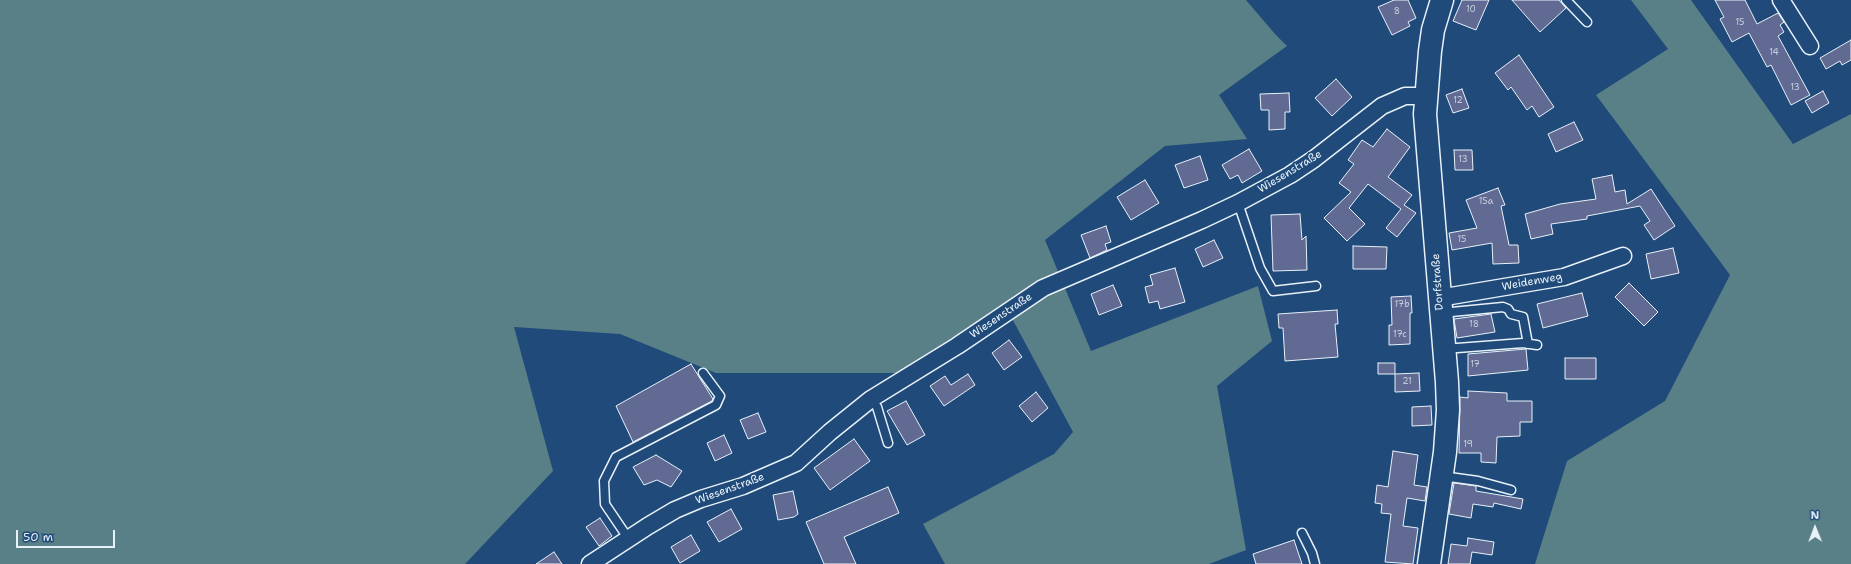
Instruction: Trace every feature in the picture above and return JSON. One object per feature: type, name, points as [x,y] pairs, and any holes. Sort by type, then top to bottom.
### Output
[{"type":"street","name":"Dorfstraße","points":[[1429,564],[1442,476],[1448,410],[1429,165],[1426,96],[1433,30],[1442,0]]},
{"type":"street","points":[[1781,0],[1810,46]]},
{"type":"street","name":"Wiesenstraße","points":[[590,564],[628,538],[675,510],[701,499],[743,486],[796,463],[830,432],[871,399],[957,346],[1043,288],[1238,203],[1290,175],[1314,159],[1382,106],[1405,96],[1426,96]]},
{"type":"street","name":"Weidenweg","points":[[1440,305],[1564,277],[1622,256]]},
{"type":"lane","points":[[1566,0],[1587,22]]},
{"type":"lane","points":[[1238,203],[1260,268],[1273,291],[1316,286]]},
{"type":"lane","points":[[1440,305],[1503,307],[1508,309],[1511,314],[1523,317],[1528,344]]},
{"type":"lane","points":[[1443,349],[1528,344],[1537,345]]},
{"type":"lane","points":[[628,538],[605,504],[604,480],[616,457],[716,405],[720,396],[703,373]]},
{"type":"lane","points":[[871,399],[877,407],[888,443]]},
{"type":"lane","points":[[1442,476],[1478,481],[1510,490]]},
{"type":"lane","points":[[1302,533],[1312,553],[1315,564]]},
{"type":"green space","points":[[0,0],[1246,0],[1287,46],[1219,95],[1247,139],[1165,146],[1045,240],[1091,351],[1258,286],[1272,341],[1217,386],[1246,550],[1209,564],[945,564],[923,524],[1054,454],[1073,432],[1008,311],[900,373],[716,373],[620,334],[514,327],[553,471],[465,564],[0,564]]},
{"type":"green space","points":[[1631,0],[1691,0],[1793,144],[1851,114],[1851,564],[1535,564],[1567,461],[1665,401],[1730,275],[1596,95],[1668,49]]},
{"type":"building","points":[[1394,0],[1408,0],[1416,18],[1408,22],[1410,26],[1392,35],[1378,7]]},
{"type":"building","points":[[1462,0],[1489,0],[1476,30],[1453,21]]},
{"type":"building","points":[[1512,0],[1559,0],[1566,8],[1540,32]]},
{"type":"building","points":[[1715,0],[1745,0],[1757,24],[1778,13],[1784,22],[1780,25],[1784,32],[1778,36],[1810,95],[1791,105],[1771,65],[1767,67],[1749,33],[1732,42],[1720,19],[1724,17]]},
{"type":"building","points":[[1851,40],[1851,60],[1842,65],[1840,61],[1826,69],[1820,58]]},
{"type":"building","points":[[1519,55],[1554,107],[1539,117],[1532,106],[1527,110],[1511,87],[1508,90],[1495,73]]},
{"type":"building","points":[[1336,79],[1352,97],[1332,116],[1315,98]]},
{"type":"building","points":[[1462,89],[1469,108],[1453,113],[1446,95]]},
{"type":"building","points":[[1823,91],[1829,103],[1812,113],[1805,101]]},
{"type":"building","points":[[1289,93],[1290,112],[1285,112],[1285,129],[1269,130],[1269,110],[1261,110],[1260,94]]},
{"type":"building","points":[[1574,122],[1583,140],[1556,152],[1548,134]]},
{"type":"building","points":[[1387,129],[1410,147],[1388,177],[1412,195],[1404,205],[1416,213],[1397,237],[1386,228],[1401,209],[1368,184],[1349,208],[1365,224],[1347,241],[1324,218],[1351,192],[1339,183],[1354,164],[1348,160],[1362,140],[1373,147]]},
{"type":"building","points":[[1249,149],[1262,171],[1242,183],[1238,175],[1230,179],[1222,165]]},
{"type":"building","points":[[1454,150],[1472,150],[1473,170],[1455,170]]},
{"type":"building","points":[[1200,156],[1208,180],[1184,188],[1175,165]]},
{"type":"building","points":[[1612,175],[1615,192],[1625,190],[1627,204],[1651,189],[1675,226],[1654,240],[1644,225],[1650,221],[1640,206],[1587,216],[1587,219],[1551,224],[1553,234],[1531,239],[1525,214],[1560,204],[1596,199],[1592,179]]},
{"type":"building","points":[[1145,180],[1159,203],[1131,220],[1117,197]]},
{"type":"building","points":[[1498,188],[1505,205],[1501,206],[1509,245],[1518,245],[1519,263],[1493,264],[1492,243],[1452,250],[1449,233],[1477,228],[1466,200]]},
{"type":"building","points":[[1300,214],[1302,240],[1306,236],[1307,270],[1273,271],[1271,215]]},
{"type":"building","points":[[1106,226],[1111,242],[1105,244],[1107,250],[1090,258],[1081,235]]},
{"type":"building","points":[[1214,240],[1223,258],[1203,267],[1195,249]]},
{"type":"building","points":[[1353,246],[1387,247],[1386,269],[1353,269]]},
{"type":"building","points":[[1673,248],[1679,273],[1651,279],[1646,254]]},
{"type":"building","points":[[1175,268],[1185,302],[1160,309],[1158,301],[1149,303],[1145,287],[1153,285],[1150,275]]},
{"type":"building","points":[[1629,283],[1658,312],[1644,326],[1615,297]]},
{"type":"building","points":[[1113,285],[1122,306],[1099,315],[1091,294]]},
{"type":"building","points":[[1582,293],[1588,316],[1543,328],[1537,304]]},
{"type":"building","points":[[1411,296],[1412,313],[1410,313],[1410,344],[1389,345],[1389,325],[1392,325],[1391,297]]},
{"type":"building","points":[[1337,310],[1338,324],[1335,324],[1338,357],[1285,361],[1283,328],[1279,328],[1278,314]]},
{"type":"building","points":[[1491,314],[1495,332],[1457,338],[1454,319]]},
{"type":"building","points":[[1009,340],[1022,357],[1004,370],[992,353]]},
{"type":"building","points":[[1526,349],[1528,370],[1468,376],[1468,354]]},
{"type":"building","points":[[1565,358],[1596,358],[1596,379],[1565,379]]},
{"type":"building","points":[[1378,363],[1395,363],[1395,374],[1378,374]]},
{"type":"building","points":[[691,364],[713,399],[712,401],[633,442],[616,406]]},
{"type":"building","points":[[1419,373],[1420,391],[1395,392],[1395,374]]},
{"type":"building","points":[[968,374],[975,385],[944,406],[930,386],[945,376],[951,385]]},
{"type":"building","points":[[1468,391],[1507,393],[1507,401],[1532,401],[1532,422],[1520,422],[1520,436],[1497,437],[1496,463],[1481,462],[1481,453],[1459,453],[1460,397],[1468,398]]},
{"type":"building","points":[[1036,392],[1048,408],[1032,422],[1019,406]]},
{"type":"building","points":[[906,401],[925,435],[907,445],[887,411]]},
{"type":"building","points":[[1431,406],[1432,425],[1412,426],[1412,407]]},
{"type":"building","points":[[758,413],[766,432],[748,439],[740,420]]},
{"type":"building","points":[[724,435],[732,453],[715,461],[707,443]]},
{"type":"building","points":[[854,439],[870,461],[830,490],[814,468]]},
{"type":"building","points":[[1393,451],[1418,455],[1414,485],[1427,487],[1425,501],[1407,498],[1403,526],[1418,528],[1413,564],[1385,562],[1391,514],[1381,513],[1382,504],[1375,503],[1377,485],[1388,487]]},
{"type":"building","points":[[656,455],[682,471],[671,487],[657,480],[644,485],[633,467]]},
{"type":"building","points":[[1454,483],[1476,486],[1476,491],[1523,499],[1521,509],[1494,503],[1493,507],[1473,504],[1471,518],[1449,514]]},
{"type":"building","points":[[888,487],[899,513],[844,537],[856,564],[824,564],[806,522]]},
{"type":"building","points":[[793,491],[798,514],[794,517],[778,520],[773,495]]},
{"type":"building","points":[[731,509],[742,529],[719,542],[707,522]]},
{"type":"building","points":[[600,518],[612,536],[599,546],[586,527]]},
{"type":"building","points":[[691,535],[700,551],[680,563],[671,547]]},
{"type":"building","points":[[1468,538],[1494,542],[1492,555],[1472,552],[1470,564],[1448,564],[1451,544],[1467,546]]},
{"type":"building","points":[[1294,540],[1302,564],[1256,564],[1253,554]]},
{"type":"building","points":[[554,552],[562,564],[536,564]]}]
